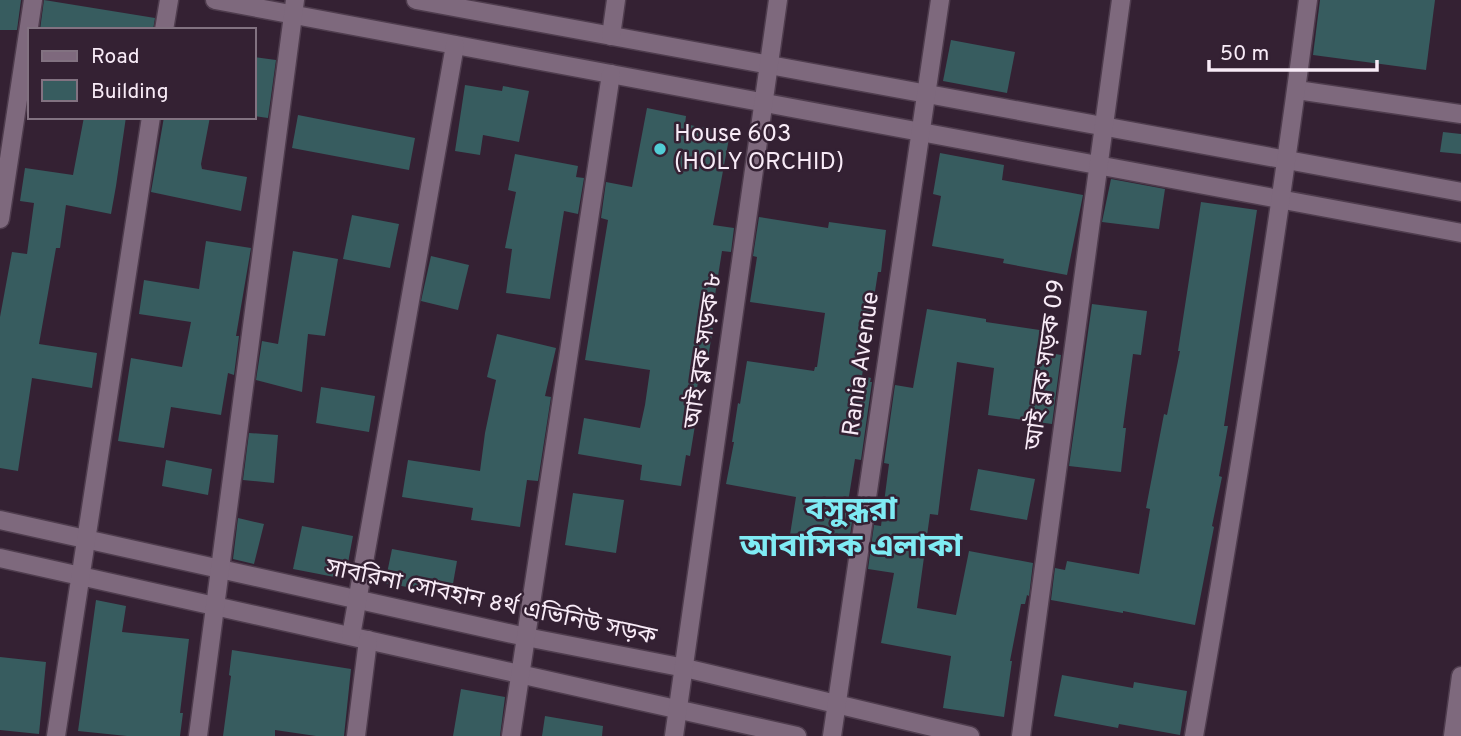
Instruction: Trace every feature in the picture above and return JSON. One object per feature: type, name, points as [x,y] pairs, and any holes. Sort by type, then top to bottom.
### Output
[{"type":"street","points":[[29,28],[33,0]]},
{"type":"street","points":[[164,28],[169,0]]},
{"type":"street","points":[[215,0],[294,7],[455,45],[1461,233]]},
{"type":"street","points":[[416,0],[455,4],[611,36],[1461,192]]},
{"type":"street","points":[[611,36],[616,0]]},
{"type":"street","name":"আই ব্লক সড়ক ৮","points":[[674,736],[778,0]]},
{"type":"street","name":"Rania Avenue","points":[[832,736],[940,0]]},
{"type":"street","name":"আই ব্লক সড়ক 09","points":[[1021,736],[1121,0]]},
{"type":"street","points":[[1194,736],[1240,475],[1308,0]]},
{"type":"street","points":[[198,736],[294,7]]},
{"type":"street","points":[[0,219],[28,33]]},
{"type":"street","points":[[356,736],[360,638],[358,600],[455,45]]},
{"type":"street","points":[[511,736],[611,74]]},
{"type":"street","points":[[1297,90],[1461,114]]},
{"type":"street","points":[[56,736],[151,119]]},
{"type":"street","name":"সাবরিনা সোবহান ৪র্থ এভিনিউ সড়ক","points":[[0,520],[526,637],[685,668],[970,736]]},
{"type":"street","points":[[0,558],[797,736]]},
{"type":"street","points":[[1453,736],[1461,676]]},
{"type":"building","points":[[0,0],[21,0],[17,30],[0,30]]},
{"type":"building","points":[[44,0],[155,18],[153,28],[40,28]]},
{"type":"building","points":[[1320,0],[1435,0],[1426,70],[1313,55]]},
{"type":"building","points":[[951,40],[1015,52],[1007,93],[943,81]]},
{"type":"building","points":[[256,57],[276,60],[268,118],[256,116]]},
{"type":"building","points":[[465,85],[502,91],[503,86],[529,91],[519,142],[483,135],[480,155],[455,151]]},
{"type":"building","points":[[647,108],[686,116],[685,124],[730,133],[713,225],[734,228],[731,252],[722,251],[707,364],[701,363],[693,413],[697,413],[690,456],[686,455],[681,486],[640,480],[642,465],[578,454],[584,418],[640,428],[645,405],[650,370],[585,360],[608,220],[601,218],[606,182],[632,187]]},
{"type":"building","points":[[298,115],[415,138],[409,170],[292,148]]},
{"type":"building","points":[[84,119],[126,119],[111,214],[66,205],[60,248],[56,248],[39,344],[97,353],[92,388],[32,378],[18,471],[0,468],[0,317],[12,252],[27,254],[34,203],[20,201],[25,168],[73,175]]},
{"type":"building","points":[[164,119],[210,119],[202,169],[247,177],[241,211],[151,192]]},
{"type":"building","points":[[1443,132],[1461,134],[1461,154],[1440,152]]},
{"type":"building","points":[[940,153],[1004,165],[1002,180],[1083,195],[1067,275],[1003,263],[1004,259],[932,246],[941,196],[933,194]]},
{"type":"building","points":[[515,154],[578,166],[576,177],[584,178],[578,214],[564,211],[550,299],[506,293],[512,249],[505,248],[516,192],[508,190]]},
{"type":"building","points":[[1111,179],[1165,189],[1159,229],[1102,222]]},
{"type":"building","points":[[1201,202],[1257,210],[1224,426],[1228,426],[1219,476],[1222,477],[1195,625],[1051,600],[1055,568],[1065,570],[1067,561],[1139,574],[1150,509],[1146,508],[1164,414],[1167,415],[1180,351]]},
{"type":"building","points":[[352,215],[399,224],[390,268],[343,259]]},
{"type":"building","points":[[759,217],[828,228],[829,222],[886,230],[862,376],[871,378],[872,382],[861,460],[855,459],[845,521],[852,522],[848,550],[789,541],[796,497],[726,484],[747,361],[814,371],[817,367],[825,313],[750,302],[757,257],[753,256]]},
{"type":"building","points":[[206,241],[251,248],[236,336],[239,336],[234,375],[228,373],[221,415],[171,407],[164,448],[118,441],[131,358],[182,367],[191,322],[139,314],[144,280],[199,289]]},
{"type":"building","points":[[293,251],[338,259],[325,336],[308,334],[302,392],[256,380],[262,341],[278,344]]},
{"type":"building","points":[[431,256],[469,265],[458,310],[421,301]]},
{"type":"building","points":[[1092,304],[1147,311],[1141,355],[1133,354],[1123,428],[1126,428],[1121,472],[1069,466]]},
{"type":"building","points":[[927,309],[986,319],[986,322],[1053,332],[1050,353],[1061,355],[1052,424],[988,415],[994,368],[957,362],[938,515],[930,514],[917,608],[956,615],[969,551],[1033,563],[1029,596],[1027,595],[1025,604],[1021,604],[1010,661],[1004,717],[943,708],[951,656],[881,643],[894,573],[868,569],[874,525],[881,526],[889,464],[884,463],[895,385],[913,388]]},
{"type":"building","points":[[497,334],[556,348],[545,396],[551,397],[538,481],[527,480],[520,527],[471,520],[473,508],[402,497],[408,460],[480,471],[496,380],[487,377]]},
{"type":"building","points":[[321,387],[375,396],[369,432],[316,423]]},
{"type":"building","points":[[249,433],[278,435],[274,483],[243,480]]},
{"type":"building","points":[[166,460],[212,469],[208,495],[162,486]]},
{"type":"building","points":[[978,469],[1035,479],[1027,520],[970,510]]},
{"type":"building","points":[[573,493],[624,500],[616,553],[565,545]]},
{"type":"building","points":[[238,518],[264,524],[254,564],[233,559]]},
{"type":"building","points":[[302,526],[353,536],[345,579],[293,569]]},
{"type":"building","points":[[392,549],[457,561],[451,595],[385,583]]},
{"type":"building","points":[[96,600],[126,606],[122,632],[189,639],[180,713],[183,713],[180,736],[127,736],[78,731]]},
{"type":"building","points":[[232,650],[351,669],[344,736],[316,736],[275,730],[275,736],[223,736]]},
{"type":"building","points":[[0,657],[46,662],[39,734],[0,730]]},
{"type":"building","points":[[1062,675],[1133,688],[1134,682],[1187,691],[1180,735],[1119,724],[1118,728],[1054,716]]},
{"type":"building","points":[[461,689],[505,697],[500,736],[453,736]]},
{"type":"building","points":[[545,716],[603,726],[602,736],[542,736]]},
{"type":"place","name":"House 603 (HOLY ORCHID)","points":[[660,149]]},
{"type":"district","name":"বসুন্ধরা আবাসিক এলাকা","points":[[851,530]]}]
